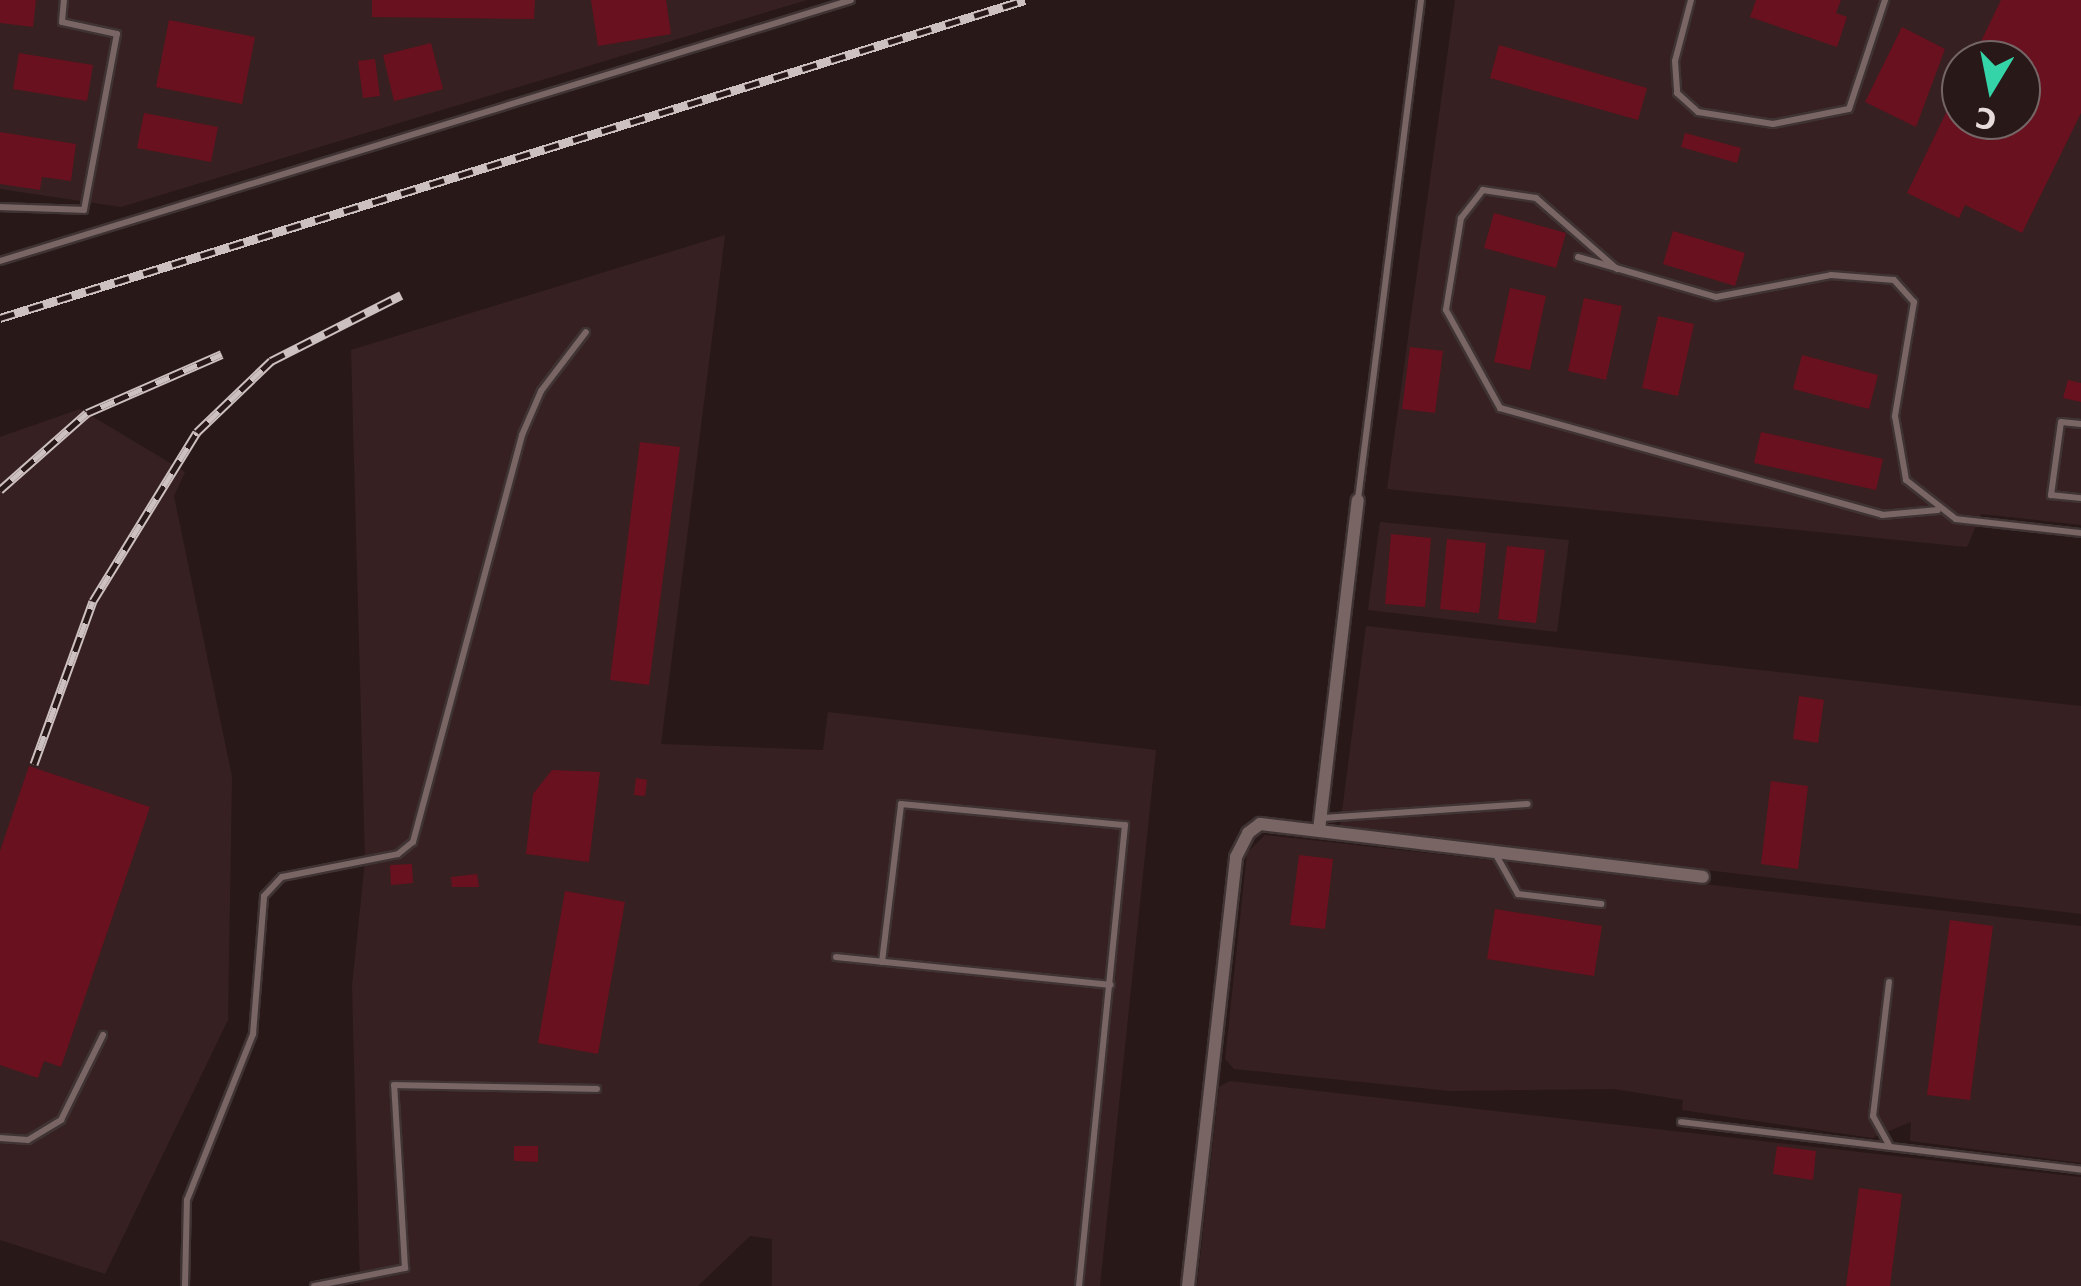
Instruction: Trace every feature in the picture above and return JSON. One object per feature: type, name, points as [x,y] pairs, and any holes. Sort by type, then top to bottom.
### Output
[{"type":"street","points":[[1320,824],[1358,500]]},
{"type":"street","points":[[1188,1286],[1236,856],[1260,824],[1320,824],[1496,854],[1703,877]]},
{"type":"lane","points":[[0,207],[84,210],[117,34],[62,22],[64,0]]},
{"type":"lane","points":[[0,261],[851,0]]},
{"type":"lane","points":[[1358,500],[1420,0]]},
{"type":"lane","points":[[1691,0],[1674,61],[1677,93],[1698,112],[1773,124],[1849,109],[1885,0]]},
{"type":"lane","points":[[1617,269],[1536,198],[1484,190],[1461,218],[1446,310],[1500,408],[1882,515],[1938,510],[1976,524],[2081,533]]},
{"type":"lane","points":[[1578,257],[1716,297],[1831,275],[1894,280],[1914,302],[1894,416],[1898,460],[1938,510]]},
{"type":"lane","points":[[185,1286],[187,1200],[253,1034],[264,896],[282,878],[398,854],[412,842],[522,435],[541,391],[586,332]]},
{"type":"lane","points":[[2081,424],[2060,422],[2051,495],[2081,498]]},
{"type":"lane","points":[[882,962],[902,804],[1108,817],[1128,832],[1079,1286]]},
{"type":"lane","points":[[1320,824],[1528,804]]},
{"type":"lane","points":[[1496,854],[1518,894],[1601,904]]},
{"type":"lane","points":[[836,957],[1112,985]]},
{"type":"lane","points":[[1889,982],[1873,1116],[1890,1148]]},
{"type":"lane","points":[[0,1138],[28,1140],[61,1120],[103,1035]]},
{"type":"lane","points":[[314,1286],[405,1268],[394,1086],[597,1089]]},
{"type":"lane","points":[[1681,1122],[2081,1170]]},
{"type":"shaded area","points":[[0,0],[807,0],[121,207],[0,189]]},
{"type":"shaded area","points":[[1455,0],[2081,0],[2081,525],[1981,514],[1967,547],[1387,489]]},
{"type":"shaded area","points":[[725,235],[661,744],[823,750],[828,712],[1156,750],[1100,1286],[772,1286],[772,1239],[750,1236],[698,1286],[360,1286],[352,986],[365,861],[351,350]]},
{"type":"shaded area","points":[[80,409],[185,472],[174,496],[232,777],[228,1020],[105,1274],[0,1240],[0,437]]},
{"type":"shaded area","points":[[1380,522],[1569,540],[1557,632],[1368,610]]},
{"type":"shaded area","points":[[1366,626],[2081,706],[2081,914],[1340,827]]},
{"type":"shaded area","points":[[1265,835],[2081,926],[2081,1163],[1910,1141],[1911,1122],[1872,1138],[1682,1110],[1683,1100],[1614,1089],[1450,1091],[1234,1069],[1225,1059],[1247,853]]},
{"type":"shaded area","points":[[1230,1081],[2081,1177],[2081,1286],[1197,1286],[1219,1087]]},
{"type":"building","points":[[0,0],[36,0],[33,27],[0,23]]},
{"type":"building","points":[[372,0],[535,0],[534,19],[372,17]]},
{"type":"building","points":[[591,0],[666,0],[671,34],[598,46]]},
{"type":"building","points":[[1756,0],[1841,0],[1836,13],[1847,17],[1837,47],[1750,17]]},
{"type":"building","points":[[2001,0],[2081,0],[2081,113],[2022,233],[1965,205],[1959,218],[1907,193],[1941,123],[1941,140],[2041,140],[2041,40],[1982,40]]},
{"type":"building","points":[[169,20],[255,37],[242,104],[156,87]]},
{"type":"building","points":[[1902,27],[1941,47],[1941,60],[1916,127],[1865,102]]},
{"type":"building","points":[[431,43],[443,89],[394,101],[383,55]]},
{"type":"building","points":[[1499,45],[1647,88],[1638,120],[1490,78]]},
{"type":"building","points":[[19,53],[93,65],[87,101],[13,89]]},
{"type":"building","points":[[375,59],[380,96],[363,98],[358,61]]},
{"type":"building","points":[[144,113],[218,127],[211,162],[137,148]]},
{"type":"building","points":[[0,132],[76,144],[71,181],[42,177],[40,190],[0,184]]},
{"type":"building","points":[[1685,133],[1741,148],[1737,163],[1681,147]]},
{"type":"building","points":[[1494,213],[1566,233],[1556,268],[1484,248]]},
{"type":"building","points":[[1673,231],[1745,253],[1735,286],[1663,264]]},
{"type":"building","points":[[1510,288],[1546,296],[1530,370],[1494,362]]},
{"type":"building","points":[[1584,298],[1622,306],[1606,380],[1568,371]]},
{"type":"building","points":[[1658,316],[1694,324],[1678,396],[1642,388]]},
{"type":"building","points":[[1410,347],[1443,351],[1435,413],[1402,409]]},
{"type":"building","points":[[1802,355],[1878,375],[1869,409],[1793,389]]},
{"type":"building","points":[[2068,380],[2081,383],[2081,402],[2063,398]]},
{"type":"building","points":[[1761,432],[1883,459],[1876,490],[1754,463]]},
{"type":"building","points":[[640,442],[680,447],[649,685],[610,680]]},
{"type":"building","points":[[1391,534],[1431,538],[1425,607],[1385,604]]},
{"type":"building","points":[[1447,539],[1486,543],[1479,613],[1440,609]]},
{"type":"building","points":[[1507,546],[1545,550],[1536,623],[1498,619]]},
{"type":"building","points":[[1799,696],[1824,700],[1818,743],[1793,739]]},
{"type":"building","points":[[29,766],[150,807],[61,1067],[44,1061],[38,1078],[0,1065],[0,851]]},
{"type":"building","points":[[552,770],[600,772],[589,862],[526,854],[533,794]]},
{"type":"building","points":[[636,778],[647,780],[645,796],[634,795]]},
{"type":"building","points":[[1771,781],[1808,786],[1798,869],[1761,864]]},
{"type":"building","points":[[1299,855],[1333,859],[1325,929],[1290,925]]},
{"type":"building","points":[[412,864],[413,883],[391,885],[390,865]]},
{"type":"building","points":[[477,874],[479,887],[452,887],[451,877]]},
{"type":"building","points":[[565,891],[625,902],[598,1054],[538,1043]]},
{"type":"building","points":[[1495,909],[1602,926],[1594,976],[1487,959]]},
{"type":"building","points":[[1950,920],[1993,926],[1970,1100],[1927,1095]]},
{"type":"building","points":[[514,1146],[538,1146],[538,1162],[514,1161]]},
{"type":"building","points":[[1777,1146],[1816,1151],[1813,1180],[1773,1174]]},
{"type":"building","points":[[1859,1188],[1902,1194],[1890,1286],[1846,1286]]},
{"type":"railway","points":[[0,318],[1025,0]]},
{"type":"railway","points":[[34,764],[93,601],[197,432],[271,361],[401,295]]},
{"type":"railway","points":[[0,490],[87,413],[222,354]]}]
